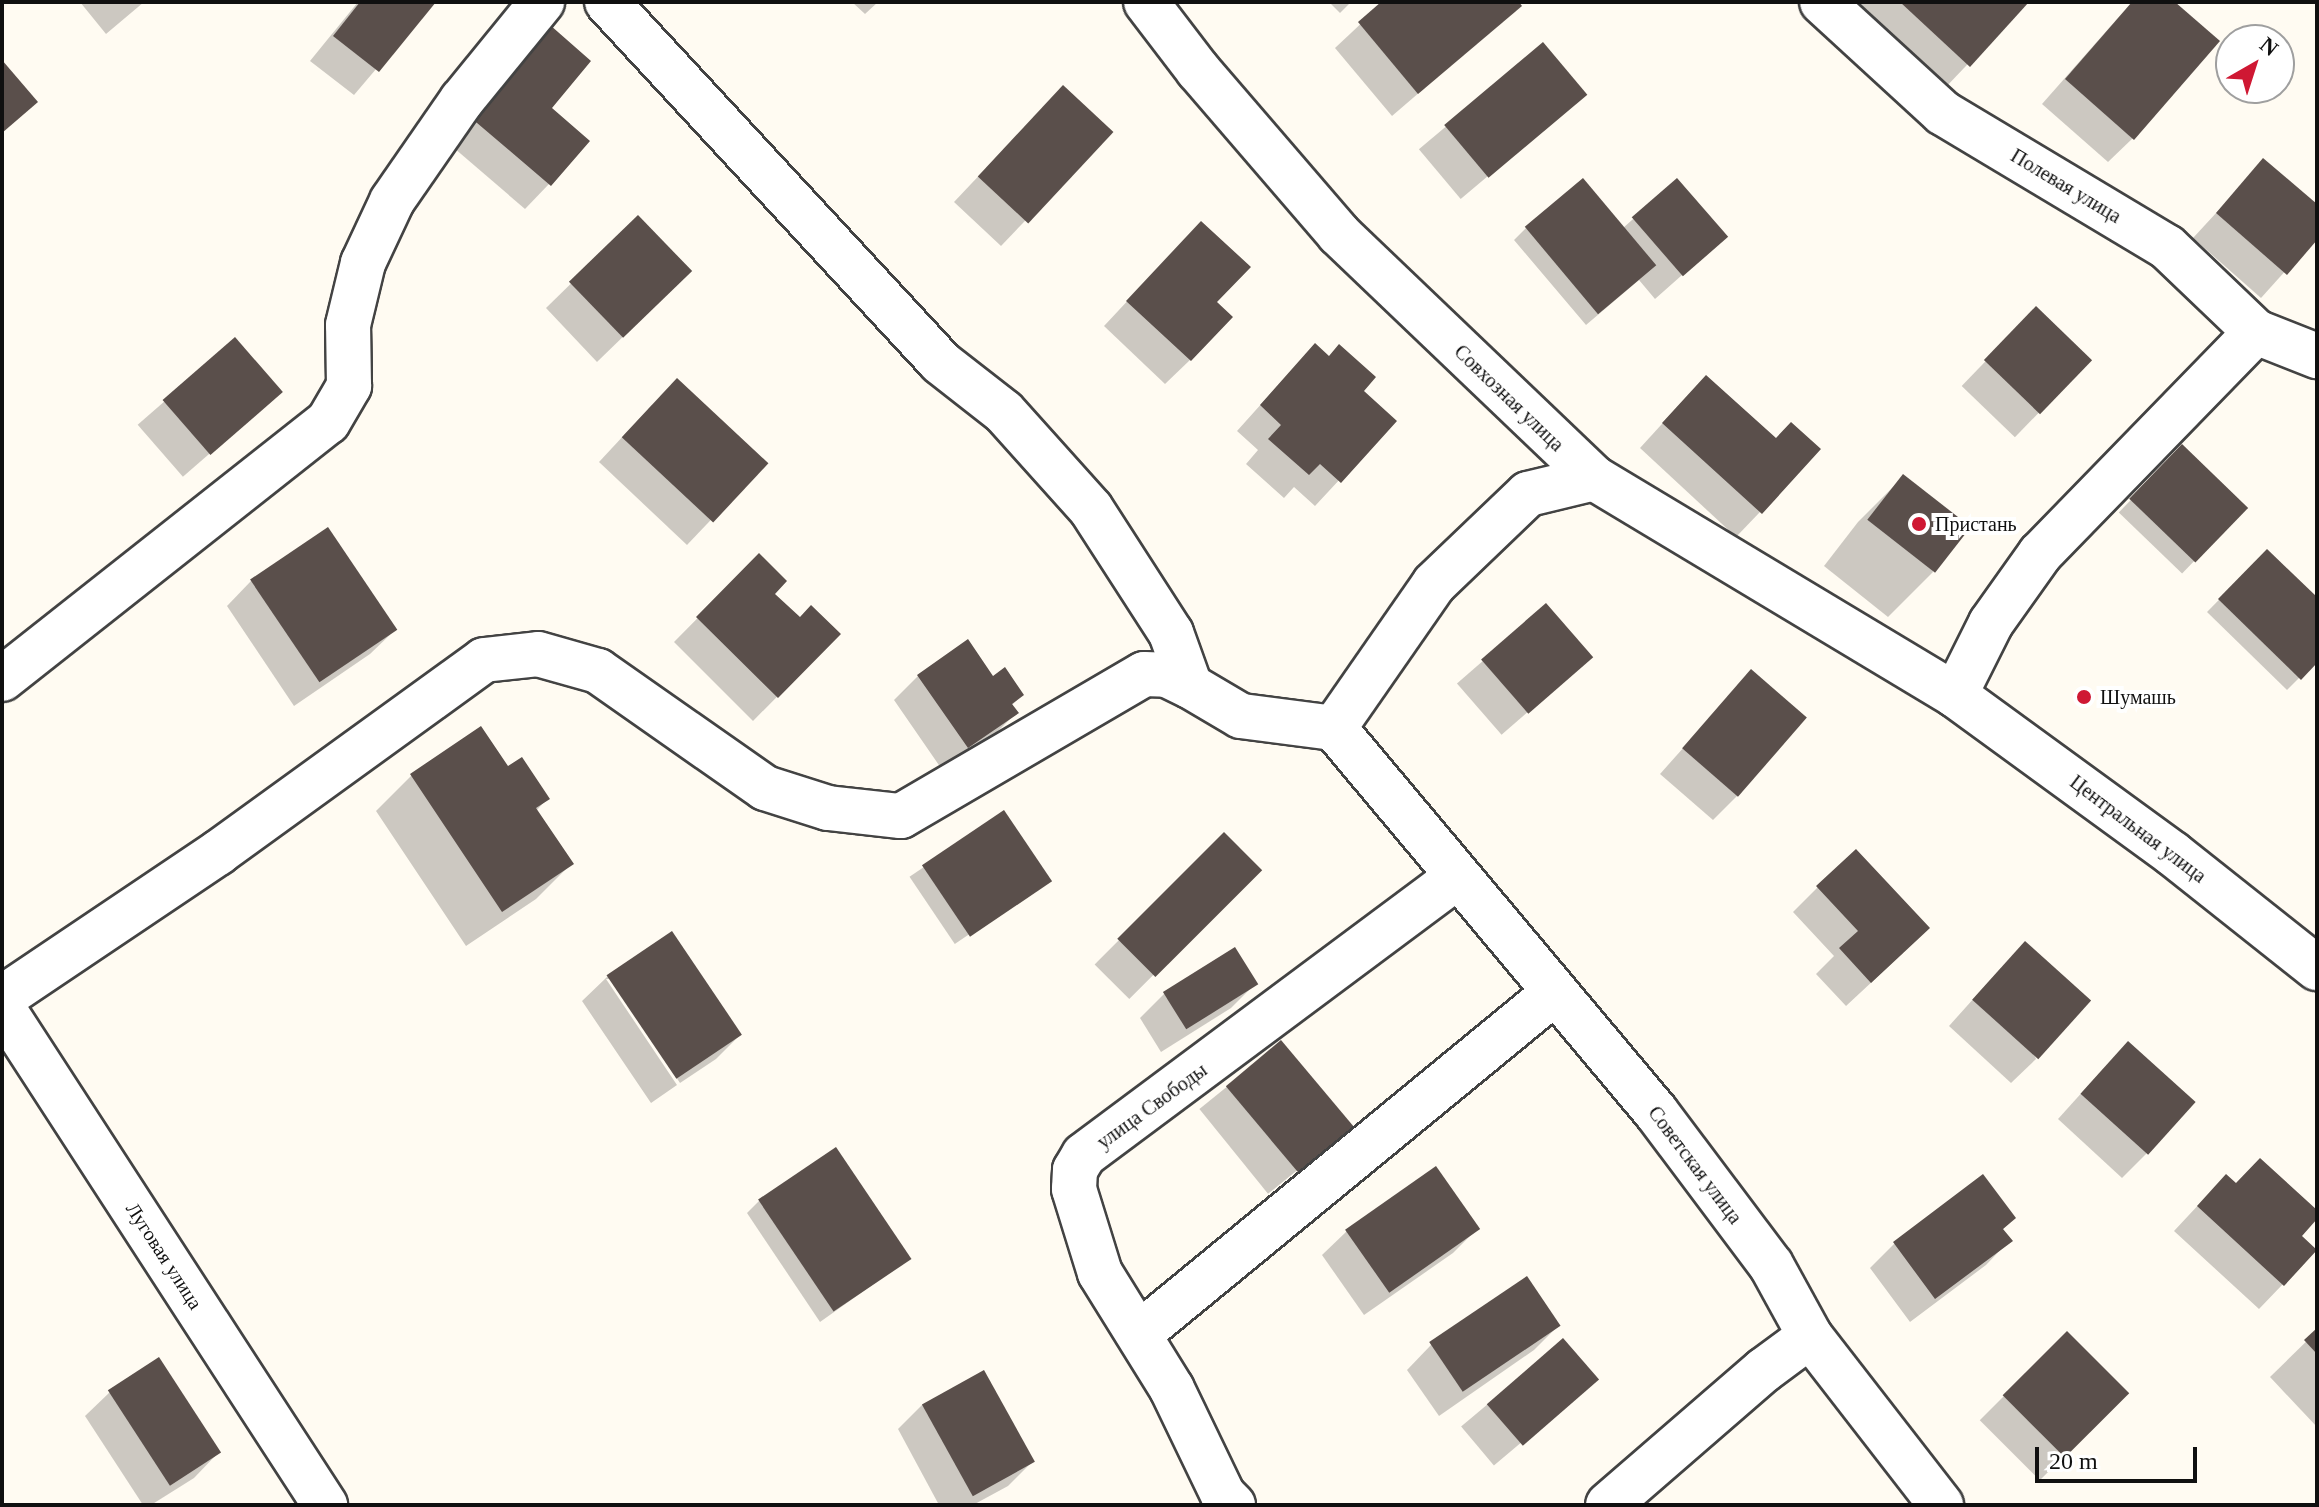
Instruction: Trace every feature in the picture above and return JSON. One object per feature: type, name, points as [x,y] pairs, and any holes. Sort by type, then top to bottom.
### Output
[{"type":"street","points":[[2,679],[328,422],[349,386],[348,325],[363,263],[392,201],[462,100],[542,2]]},
{"type":"street","points":[[607,2],[940,362],[1004,412],[1091,509],[1171,633],[1190,686]]},
{"type":"street","name":"Совхозная улица","points":[[1146,2],[1198,70],[1339,234],[1594,478],[1955,695]]},
{"type":"street","name":"Полевая улица","points":[[1822,2],[1943,113],[2167,247],[2256,332],[2317,356]]},
{"type":"street","points":[[1955,695],[1991,623],[2040,554],[2256,332]]},
{"type":"street","points":[[2,998],[219,852],[484,660],[538,654],[598,671],[765,788],[828,808],[901,816],[1144,674],[1167,675],[1241,716],[1334,728],[1434,584],[1528,494],[1594,478]]},
{"type":"street","name":"Центральная улица","points":[[1955,695],[2173,854],[2317,968]]},
{"type":"street","name":"Советская улица","points":[[1334,728],[1456,878],[1656,1112],[1771,1265],[1810,1336],[1941,1505]]},
{"type":"street","name":"улица Свободы","points":[[1233,1505],[1223,1495],[1172,1389],[1100,1273],[1074,1189],[1075,1170],[1084,1155],[1456,878]]},
{"type":"street","points":[[1139,1334],[1554,993]]},
{"type":"street","name":"Луговая улица","points":[[2,1007],[325,1505]]},
{"type":"street","points":[[1608,1505],[1764,1370],[1810,1336]]},
{"type":"building","points":[[360,2],[436,2],[379,72],[333,36]]},
{"type":"building","points":[[1381,2],[1519,2],[1522,6],[1418,94],[1358,22]]},
{"type":"building","points":[[1900,2],[2029,2],[1970,67]]},
{"type":"building","points":[[2132,2],[2175,2],[2215,37],[2215,47],[2134,140],[2065,79]]},
{"type":"building","points":[[550,25],[591,61],[552,108],[590,141],[551,186],[470,117]]},
{"type":"building","points":[[1543,42],[1587,95],[1489,178],[1444,125]]},
{"type":"building","points":[[2,60],[38,102],[2,133]]},
{"type":"building","points":[[1063,85],[1113,132],[1028,223],[978,176]]},
{"type":"building","points":[[2263,158],[2317,204],[2317,240],[2287,275],[2216,213]]},
{"type":"building","points":[[1583,178],[1656,265],[1598,314],[1525,227]]},
{"type":"building","points":[[1677,178],[1728,237],[1683,276],[1632,217]]},
{"type":"building","points":[[638,215],[692,271],[623,338],[569,282]]},
{"type":"building","points":[[1201,221],[1251,267],[1217,302],[1233,317],[1191,361],[1126,301]]},
{"type":"building","points":[[2036,306],[2092,360],[2040,414],[1984,360]]},
{"type":"building","points":[[235,337],[283,392],[210,455],[163,400]]},
{"type":"building","points":[[1315,343],[1329,356],[1339,344],[1376,377],[1364,391],[1397,421],[1341,483],[1320,464],[1309,475],[1268,439],[1281,425],[1260,405]]},
{"type":"building","points":[[1706,375],[1776,438],[1791,422],[1821,449],[1762,514],[1662,423]]},
{"type":"building","points":[[677,378],[768,463],[713,522],[622,437]]},
{"type":"building","points":[[2182,444],[2248,508],[2195,563],[2129,499]]},
{"type":"building","name":"Пристань","points":[[1903,474],[1971,527],[1935,573],[1867,520]]},
{"type":"building","points":[[328,527],[397,630],[319,682],[250,580]]},
{"type":"building","points":[[2267,549],[2317,597],[2317,663],[2301,680],[2218,599]]},
{"type":"building","points":[[759,553],[787,581],[775,594],[800,617],[811,605],[841,634],[778,698],[696,617]]},
{"type":"building","points":[[1546,603],[1593,657],[1528,714],[1481,659]]},
{"type":"building","points":[[968,639],[993,676],[1005,667],[1024,695],[1012,704],[1019,713],[968,748],[917,675]]},
{"type":"building","points":[[1751,669],[1807,718],[1738,797],[1682,748]]},
{"type":"building","points":[[481,726],[508,766],[522,757],[550,799],[536,808],[574,864],[502,912],[410,774]]},
{"type":"building","points":[[1004,810],[1052,881],[970,937],[922,865]]},
{"type":"building","points":[[1224,832],[1262,870],[1155,977],[1117,939]]},
{"type":"building","points":[[1856,849],[1930,928],[1871,983],[1839,948],[1858,931],[1816,886]]},
{"type":"building","points":[[672,931],[742,1035],[676,1079],[607,975]]},
{"type":"building","points":[[2025,941],[2091,1001],[2038,1059],[1972,1000]]},
{"type":"building","points":[[1235,947],[1258,984],[1186,1029],[1163,992]]},
{"type":"building","points":[[1281,1040],[1354,1127],[1298,1173],[1226,1086]]},
{"type":"building","points":[[2128,1041],[2196,1102],[2148,1155],[2080,1094]]},
{"type":"building","points":[[836,1147],[911,1259],[834,1311],[758,1200]]},
{"type":"building","points":[[2260,1158],[2317,1210],[2317,1219],[2302,1236],[2317,1250],[2284,1286],[2197,1206],[2226,1174],[2236,1183]]},
{"type":"building","points":[[1436,1166],[1480,1229],[1389,1293],[1345,1230]]},
{"type":"building","points":[[1983,1174],[2016,1218],[2003,1229],[2013,1241],[1935,1299],[1893,1242]]},
{"type":"building","points":[[1527,1276],[1561,1326],[1463,1392],[1429,1342]]},
{"type":"building","points":[[2317,1328],[2317,1354],[2304,1340]]},
{"type":"building","points":[[2067,1331],[2129,1393],[2065,1458],[2003,1395]]},
{"type":"building","points":[[1563,1338],[1599,1380],[1523,1446],[1487,1404]]},
{"type":"building","points":[[159,1357],[221,1453],[170,1486],[108,1390]]},
{"type":"building","points":[[984,1370],[1035,1462],[973,1496],[922,1404]]},
{"type":"place","name":"Пристань","points":[[1919,524]]},
{"type":"place","name":"Шумашь","points":[[2084,697]]}]
